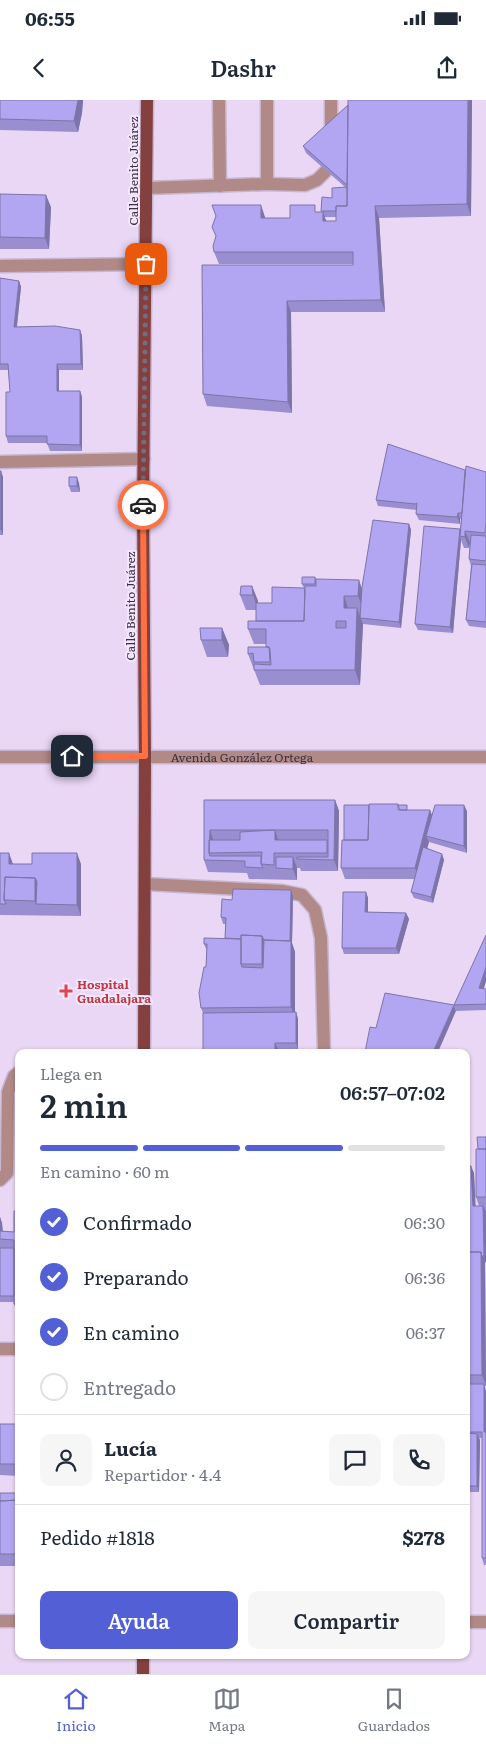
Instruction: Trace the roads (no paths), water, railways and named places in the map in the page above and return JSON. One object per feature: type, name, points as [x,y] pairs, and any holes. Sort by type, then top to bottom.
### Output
[{"type":"main road","name":"Calle Benito Juárez","points":[[144,1049],[144,459],[147,100]]},
{"type":"main road","points":[[142,1659],[143,1674]]},
{"type":"street","points":[[219,100],[220,186]]},
{"type":"street","points":[[267,100],[267,184]]},
{"type":"street","points":[[330,129],[331,100]]},
{"type":"street","points":[[147,188],[305,184],[317,180],[326,170]]},
{"type":"street","points":[[0,266],[146,264]]},
{"type":"street","points":[[0,462],[144,459]]},
{"type":"street","name":"Avenida González Ortega","points":[[0,756],[486,757]]},
{"type":"street","points":[[144,884],[282,891],[302,895],[315,910],[321,938],[324,1049]]},
{"type":"street","points":[[0,1180],[8,1173],[4,1092],[15,1075]]},
{"type":"street","points":[[0,1349],[15,1349]]},
{"type":"street","points":[[0,1621],[15,1621]]},
{"type":"street","points":[[470,1622],[486,1622]]},
{"type":"place","name":"Hospital Guadalajara","points":[[66,991]]}]
